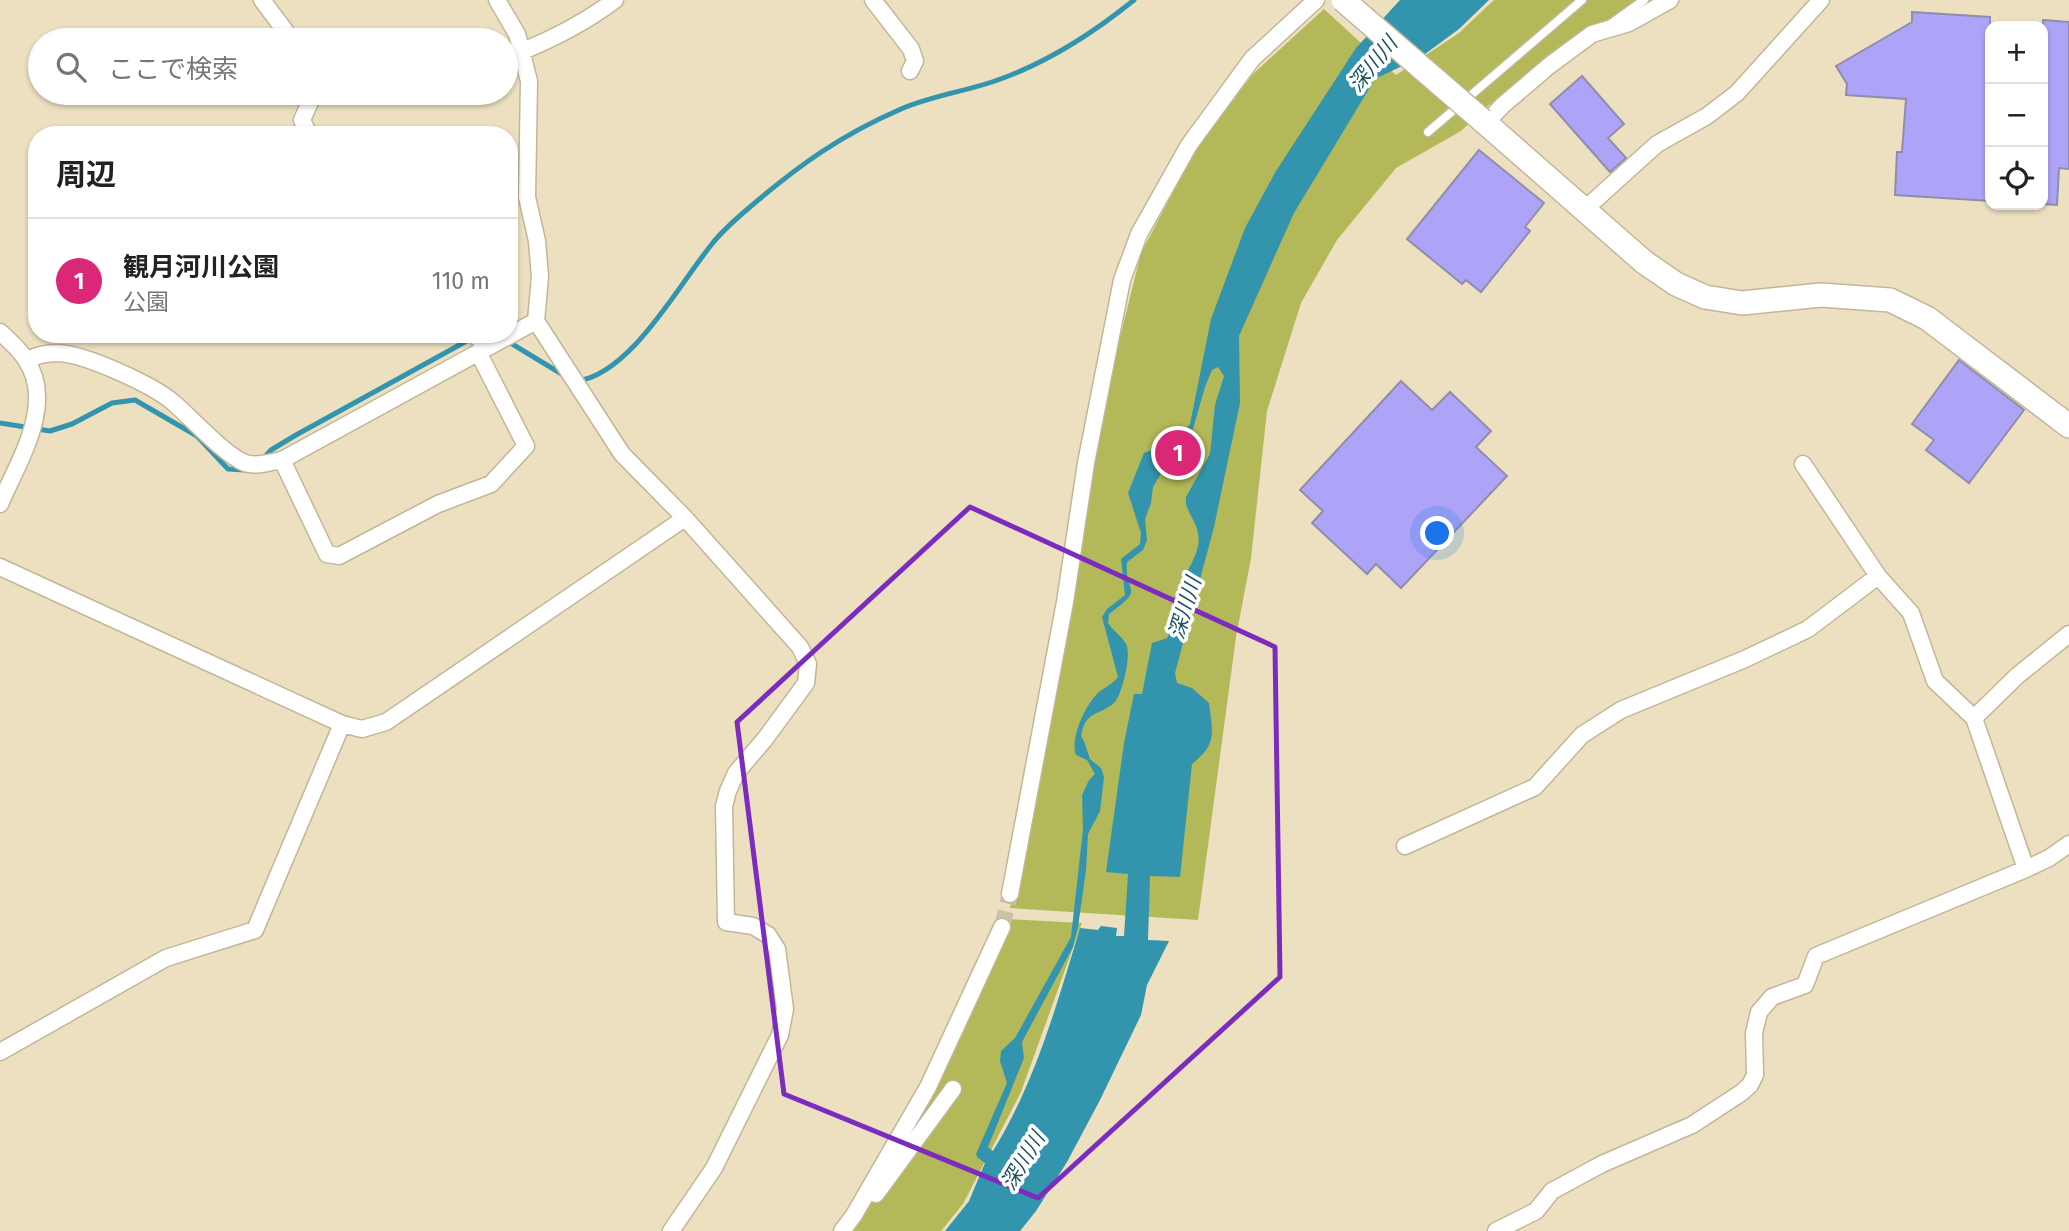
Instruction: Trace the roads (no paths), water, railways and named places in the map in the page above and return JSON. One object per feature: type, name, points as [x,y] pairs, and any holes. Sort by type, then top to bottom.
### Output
[{"type":"street","points":[[262,0],[283,28]]},
{"type":"street","points":[[497,0],[513,28]]},
{"type":"street","points":[[523,51],[589,20],[615,0]]},
{"type":"street","points":[[873,0],[911,49],[915,61],[910,71]]},
{"type":"street","points":[[1010,894],[1065,602],[1086,463],[1122,280],[1139,234],[1189,145],[1252,59],[1316,0]]},
{"type":"street","points":[[1343,0],[1644,262],[1676,284],[1705,297],[1742,303],[1821,295],[1891,300],[1927,318],[2069,426]]},
{"type":"street","points":[[1483,122],[1550,65],[1600,32],[1629,23],[1670,0]]},
{"type":"street","points":[[1584,210],[1657,144],[1707,116],[1737,93],[1821,0]]},
{"type":"street","points":[[518,37],[529,82],[527,197],[537,242],[540,277],[536,321],[622,454],[685,518],[800,647],[808,664],[806,683],[736,773],[724,806],[726,922],[754,926],[768,935],[777,948],[785,1009],[780,1035],[714,1168],[671,1231]]},
{"type":"street","points":[[305,126],[302,120],[309,105]]},
{"type":"street","points":[[518,330],[536,321]]},
{"type":"street","points":[[0,332],[27,360],[38,386],[32,432],[0,504]]},
{"type":"street","points":[[282,460],[327,554],[339,556],[438,504],[491,484],[526,446],[481,350],[483,343]]},
{"type":"street","points":[[27,360],[38,355],[59,353],[86,358],[139,382],[172,401],[219,445],[245,463],[282,460],[494,343]]},
{"type":"street","points":[[1803,464],[1878,576],[1911,613],[1936,681],[1974,718],[2026,869]]},
{"type":"street","points":[[0,567],[342,724],[362,729],[386,722],[685,518]]},
{"type":"street","points":[[1405,846],[1535,787],[1582,735],[1621,710],[1745,659],[1808,629],[1878,576]]},
{"type":"street","points":[[1974,718],[2017,676],[2069,634]]},
{"type":"street","points":[[0,1052],[166,958],[255,930],[342,724]]},
{"type":"street","points":[[1496,1231],[1536,1211],[1552,1191],[1602,1164],[1692,1125],[1741,1093],[1755,1074],[1754,1033],[1759,1012],[1772,997],[1805,985],[1816,956],[2026,869],[2069,844]]},
{"type":"street","points":[[842,1231],[928,1087],[1002,927]]},
{"type":"street","points":[[863,1199],[879,1191],[953,1089]]},
{"type":"lane","points":[[1428,132],[1582,0]]},
{"type":"lane","points":[[1600,32],[1644,0]]},
{"type":"water","name":"深川川","points":[[1400,0],[1489,0],[1459,29],[1421,57],[1375,79],[1294,213],[1239,336],[1240,403],[1214,527],[1175,673],[1177,683],[1192,688],[1209,703],[1211,738],[1206,750],[1192,764],[1180,877],[1150,876],[1148,940],[1169,941],[1147,985],[1141,1015],[1100,1100],[1067,1162],[1036,1211],[1020,1231],[945,1231],[969,1201],[985,1163],[976,1154],[1007,1083],[1000,1061],[1001,1051],[1015,1038],[1071,937],[1083,829],[1082,795],[1095,774],[1087,760],[1076,755],[1075,740],[1092,699],[1118,677],[1102,617],[1107,609],[1125,595],[1121,559],[1140,544],[1141,533],[1128,493],[1144,453],[1174,441],[1190,424],[1211,319],[1245,228],[1276,171],[1356,48]],"holes":[[[1218,367],[1224,376],[1215,405],[1210,454],[1186,497],[1198,533],[1197,551],[1184,580],[1167,638],[1152,643],[1142,694],[1134,694],[1124,743],[1106,872],[1128,874],[1124,936],[1116,936],[1117,928],[1080,928],[1033,1071],[993,1151],[988,1147],[1024,1058],[1022,1042],[1073,947],[1078,927],[1088,834],[1100,811],[1104,777],[1101,768],[1090,759],[1081,736],[1089,718],[1117,699],[1127,665],[1128,649],[1108,623],[1109,614],[1131,594],[1127,562],[1143,550],[1147,540],[1145,519],[1153,487],[1171,452],[1193,429],[1212,370]]]},
{"type":"waterway","points":[[577,381],[597,375],[635,345],[720,234],[803,164],[859,129],[901,109],[992,82],[1030,67],[1084,36],[1134,0]]},
{"type":"waterway","points":[[262,460],[271,450],[296,435],[463,343]]},
{"type":"waterway","points":[[510,343],[565,376]]},
{"type":"waterway","points":[[0,423],[50,431],[72,424],[112,403],[135,400],[197,436],[228,469],[245,470]]},
{"type":"tunnel","points":[[1002,927],[1010,894]]},
{"type":"place","name":"観月河川公園","points":[[1178,453]]}]
